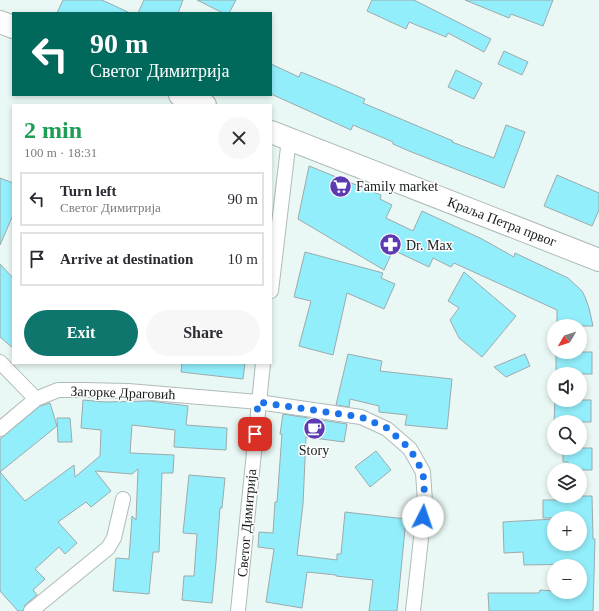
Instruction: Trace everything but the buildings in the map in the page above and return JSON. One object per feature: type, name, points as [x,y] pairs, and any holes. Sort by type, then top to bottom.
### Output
[{"type":"main road","points":[[0,22],[12,27]]},
{"type":"main road","points":[[182,96],[202,104]]},
{"type":"main road","name":"Краља Петра првог","points":[[280,136],[599,260]]},
{"type":"street","points":[[272,273],[280,136]]},
{"type":"street","points":[[0,362],[36,399]]},
{"type":"street","name":"Светог Димитрија","points":[[238,611],[263,364]]},
{"type":"street","name":"Загорке Драговић","points":[[0,429],[36,399],[58,390],[136,391],[258,402],[361,417],[387,428],[410,449],[423,472],[425,502],[413,611]]},
{"type":"street","points":[[32,611],[108,548],[114,538],[123,499]]},
{"type":"place","name":"Family market","points":[[340,186]]},
{"type":"place","name":"Dr. Max","points":[[390,245]]},
{"type":"place","name":"Story","points":[[314,428]]},
{"type":"route","points":[[255,434],[258,402],[361,417],[387,428],[410,449],[423,472],[425,502],[423,517]]}]
